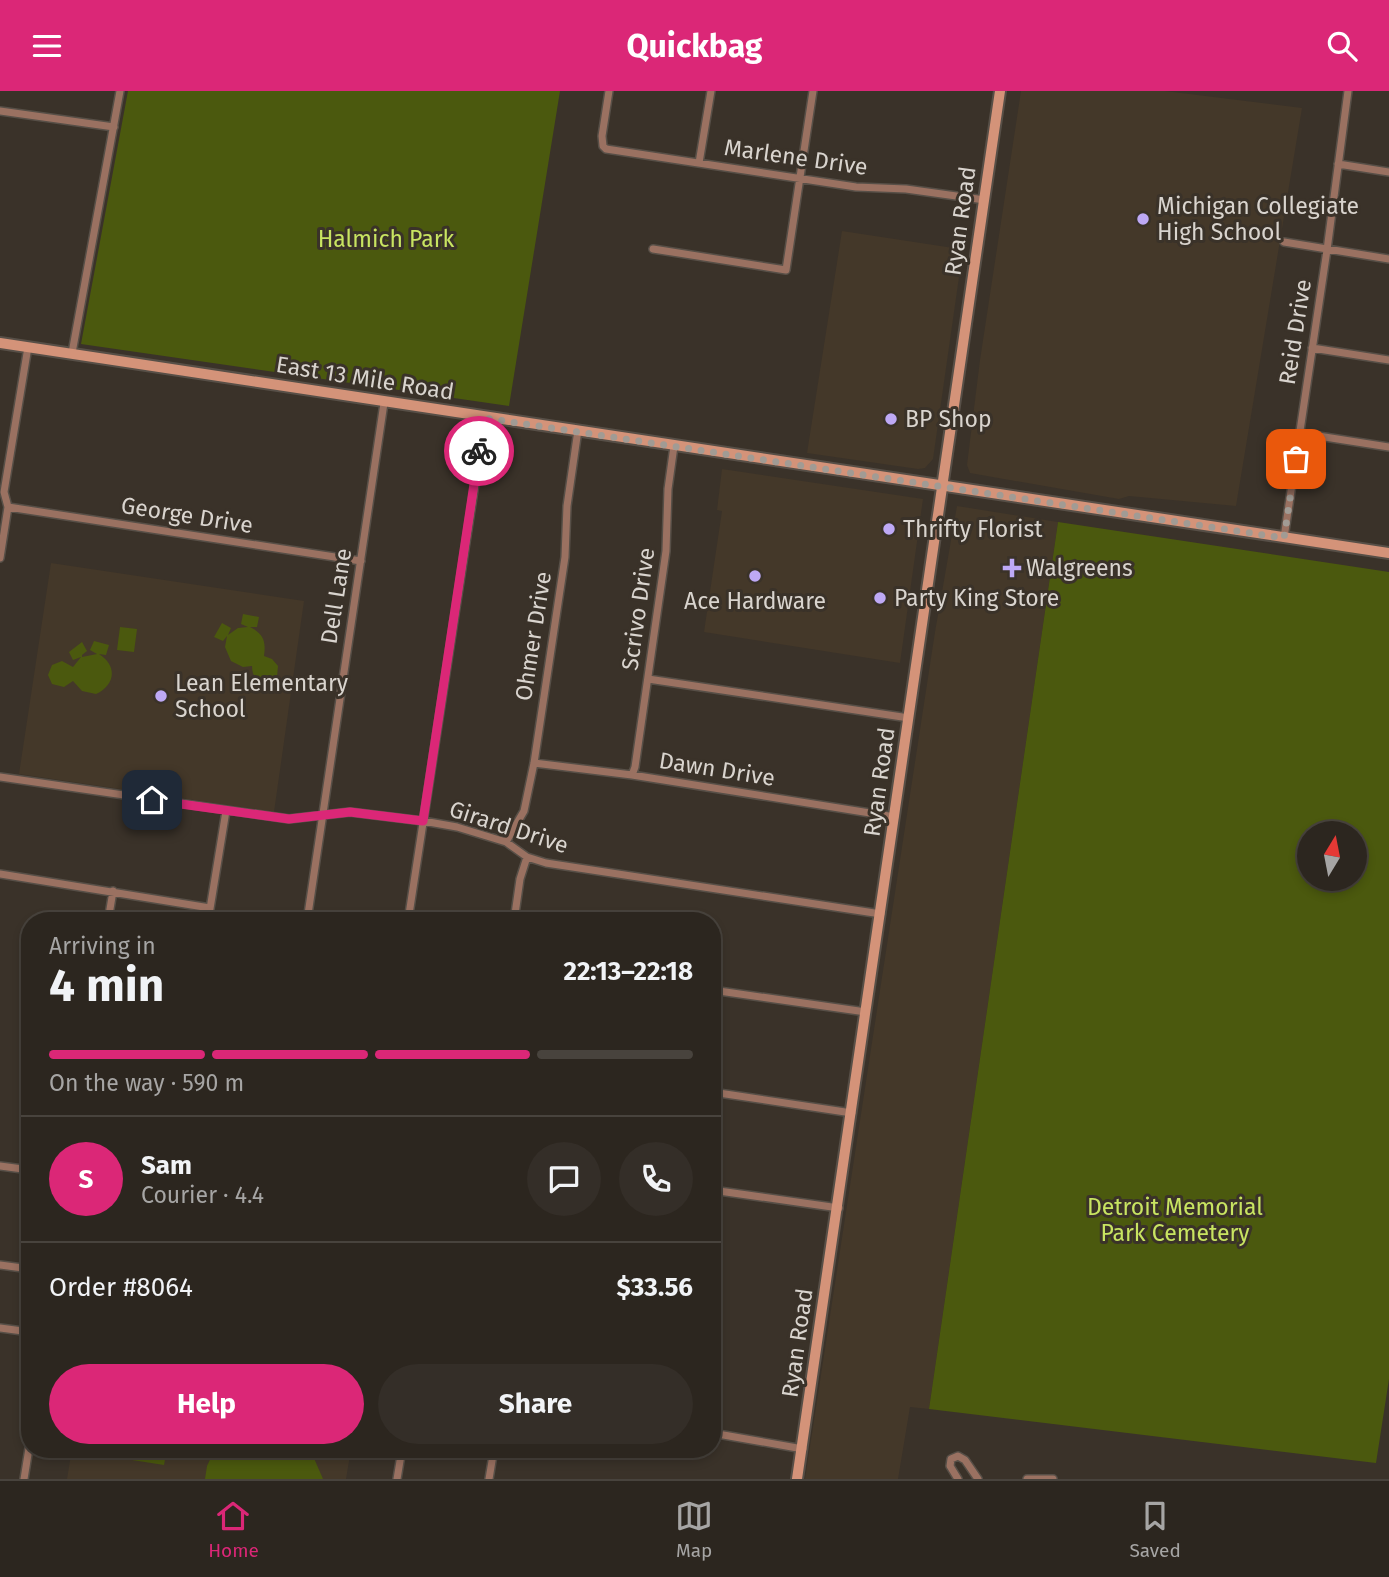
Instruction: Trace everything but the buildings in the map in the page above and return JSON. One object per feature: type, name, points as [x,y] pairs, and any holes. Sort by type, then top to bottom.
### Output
[{"type":"main road","name":"Ryan Road","points":[[797,1479],[1000,91]]},
{"type":"main road","name":"East 13 Mile Road","points":[[0,343],[1389,553]]},
{"type":"street","points":[[72,353],[121,91]]},
{"type":"street","name":"Marlene Drive","points":[[609,91],[602,136],[603,146],[613,151],[856,187],[906,189],[985,200]]},
{"type":"street","points":[[699,163],[711,91]]},
{"type":"street","points":[[653,249],[786,270],[813,91]]},
{"type":"street","name":"Reid Drive","points":[[1284,538],[1348,91]]},
{"type":"street","points":[[0,111],[114,127]]},
{"type":"street","points":[[1338,164],[1389,172]]},
{"type":"street","points":[[1284,242],[1389,259]]},
{"type":"street","points":[[0,558],[8,507],[4,501],[4,492],[28,347]]},
{"type":"street","points":[[1312,348],[1389,361]]},
{"type":"street","name":"Dell Lane","points":[[308,912],[384,403]]},
{"type":"street","points":[[409,912],[485,418]]},
{"type":"street","name":"Ohmer Drive","points":[[506,842],[524,811],[534,763],[566,548],[567,506],[578,430]]},
{"type":"street","points":[[1299,433],[1389,447]]},
{"type":"street","name":"Scrivo Drive","points":[[632,775],[666,551],[667,503],[674,446]]},
{"type":"street","name":"George Drive","points":[[8,507],[361,561]]},
{"type":"street","points":[[648,679],[909,718]]},
{"type":"street","name":"Dawn Drive","points":[[534,763],[632,775],[895,817]]},
{"type":"street","name":"Girard Drive","points":[[0,777],[289,819],[350,812],[423,821],[475,831],[506,842],[527,857],[546,863],[881,914]]},
{"type":"street","points":[[210,912],[226,811]]},
{"type":"street","points":[[515,912],[520,879],[527,857]]},
{"type":"street","points":[[0,874],[211,908]]},
{"type":"street","points":[[110,912],[113,891]]},
{"type":"street","points":[[721,991],[866,1012]]},
{"type":"street","points":[[721,1093],[852,1113]]},
{"type":"street","points":[[0,1165],[21,1168]]},
{"type":"street","points":[[721,1191],[838,1208]]},
{"type":"street","points":[[0,1265],[21,1268]]},
{"type":"street","points":[[0,1328],[21,1331]]},
{"type":"street","points":[[721,1435],[803,1449]]},
{"type":"street","points":[[958,1479],[950,1466],[951,1459],[958,1455],[965,1460],[978,1479]]},
{"type":"street","points":[[24,1479],[27,1458]]},
{"type":"street","points":[[397,1479],[400,1458]]},
{"type":"street","points":[[489,1479],[492,1458]]},
{"type":"street","points":[[1027,1479],[1053,1479]]},
{"type":"shaded area","name":"Michigan Collegiate High School","points":[[1021,91],[1165,91],[1302,108],[1236,506],[1129,496],[1119,499],[970,473],[967,465],[980,360]]},
{"type":"shaded area","points":[[842,231],[960,249],[962,256],[933,459],[925,468],[807,453]]},
{"type":"shaded area","points":[[722,469],[923,499],[900,663],[704,632],[722,511],[717,510]]},
{"type":"shaded area","points":[[957,506],[1058,522],[929,1409],[910,1407],[898,1479],[805,1479],[935,632]]},
{"type":"shaded area","name":"Lean Elementary School","points":[[51,563],[304,601],[274,812],[19,774]]},
{"type":"shaded area","points":[[70,1458],[350,1458],[346,1479],[67,1479]]},
{"type":"green space","name":"Halmich Park","points":[[128,91],[560,91],[509,406],[81,344]]},
{"type":"green space","name":"Detroit Memorial Park Cemetery","points":[[1058,522],[1389,572],[1389,1379],[1376,1463],[929,1409]]},
{"type":"green space","points":[[243,614],[259,617],[257,627],[250,627],[263,639],[264,656],[272,659],[278,666],[277,677],[272,683],[257,680],[252,666],[243,667],[231,661],[225,647],[227,636],[223,641],[214,637],[222,623],[231,628],[228,635],[238,628],[248,627],[241,624]]},
{"type":"green space","points":[[120,627],[137,629],[134,652],[117,650]]},
{"type":"green space","points":[[94,641],[109,645],[106,655],[99,654],[111,670],[112,675],[107,686],[96,694],[82,691],[73,681],[64,687],[52,684],[48,675],[52,665],[62,661],[73,667],[81,657],[73,660],[69,652],[82,642],[87,651],[82,657],[97,654],[90,650]]},
{"type":"green space","points":[[119,1458],[165,1458],[164,1465]]},
{"type":"green space","points":[[211,1458],[314,1458],[323,1479],[205,1479]]},
{"type":"way so far","points":[[479,451],[485,418],[1284,538],[1296,459]]},
{"type":"place","name":"Michigan Collegiate High School","points":[[1143,219]]},
{"type":"place","name":"BP Shop","points":[[891,419]]},
{"type":"place","name":"Thrifty Florist","points":[[889,529]]},
{"type":"place","name":"Walgreens","points":[[1012,568]]},
{"type":"place","name":"Ace Hardware","points":[[755,576]]},
{"type":"place","name":"Party King Store","points":[[880,598]]},
{"type":"place","name":"Lean Elementary School","points":[[161,696]]},
{"type":"route","points":[[152,800],[289,819],[350,812],[423,821],[479,451]]}]
